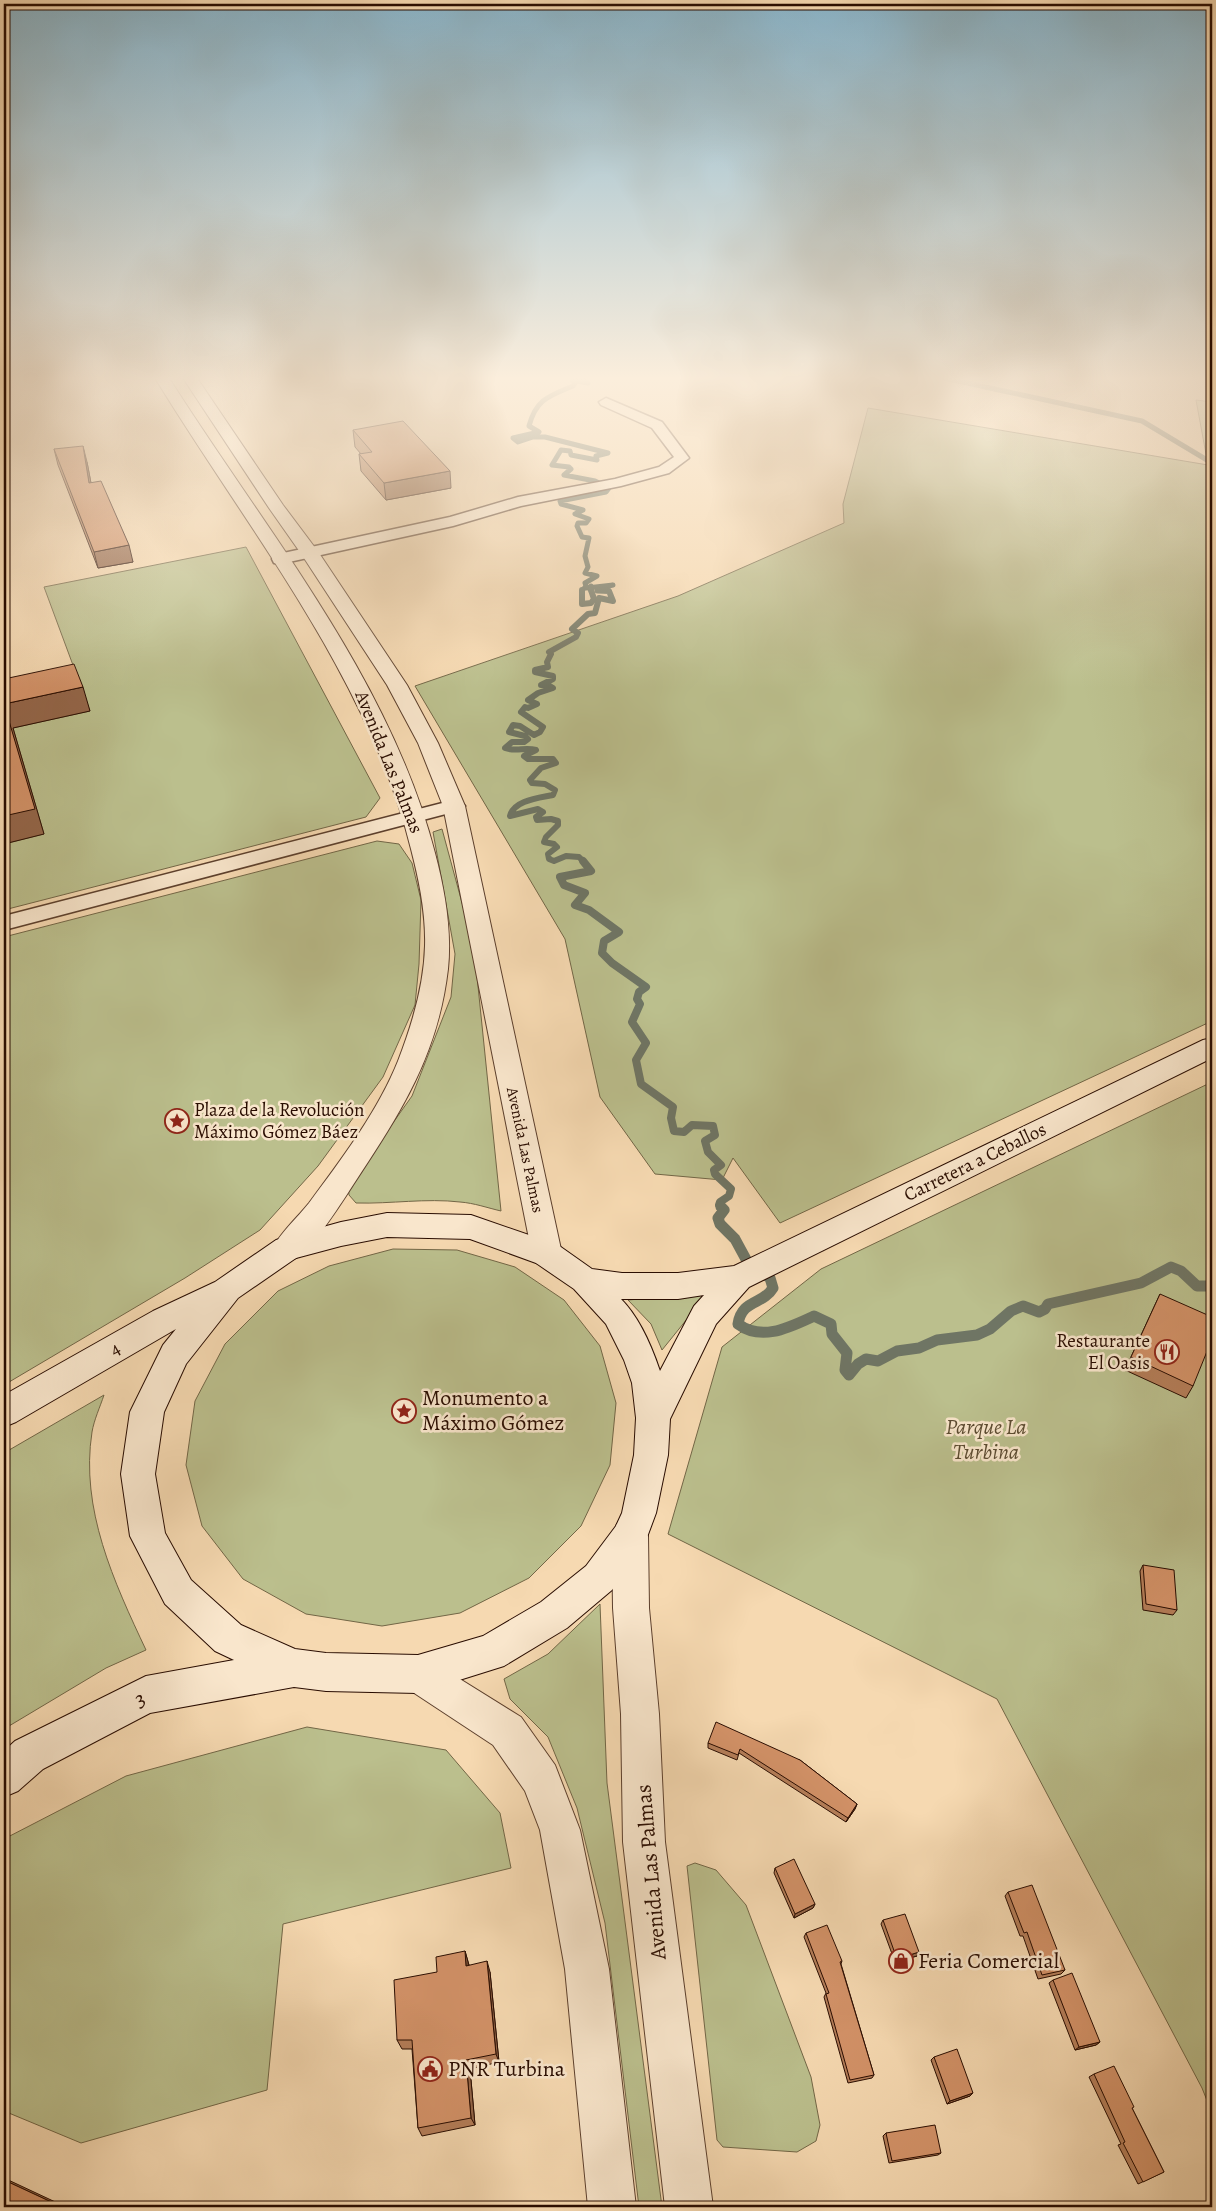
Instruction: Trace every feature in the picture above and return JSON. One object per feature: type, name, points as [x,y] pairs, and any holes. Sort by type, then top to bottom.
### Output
[{"type":"street","name":"Avenida Las Palmas","points":[[228,481],[280,559],[362,693],[384,739],[415,816],[421,835],[435,908],[437,952],[432,993],[409,1066],[398,1093],[367,1142],[320,1209],[304,1231],[287,1249]]},
{"type":"street","name":"Avenida Las Palmas","points":[[260,481],[310,553],[397,685],[428,743],[454,806],[547,1254]]},
{"type":"street","points":[[280,559],[453,521],[518,502],[623,481]]},
{"type":"street","points":[[4,923],[454,806]]},
{"type":"street","name":"Carretera a Ceballos","points":[[585,1280],[622,1286],[678,1286],[738,1278],[1212,1047]]},
{"type":"street","points":[[387,1225],[470,1227],[547,1254],[585,1280],[617,1315],[640,1358],[648,1383],[653,1418],[651,1455],[639,1513],[630,1536],[599,1578],[554,1615],[491,1653],[418,1674],[326,1672],[294,1668],[228,1638],[178,1592],[148,1536],[138,1474],[147,1412],[174,1355],[227,1289],[287,1249],[341,1234],[387,1225]]},
{"type":"street","name":"Carretera a Ceballos","points":[[653,1418],[704,1315],[738,1278]]},
{"type":"street","name":"4","points":[[4,1412],[164,1320],[227,1289]]},
{"type":"street","name":"Avenida Las Palmas","points":[[630,1536],[631,1608],[640,1714],[644,1842],[689,2207]]},
{"type":"street","name":"3","points":[[4,1777],[29,1755],[146,1695],[294,1668]]},
{"type":"street","points":[[418,1674],[507,1731],[541,1779],[560,1830],[587,1969],[612,2207]]},
{"type":"green space","points":[[849,481],[1212,481],[1212,1021],[780,1223],[733,1158],[722,1180],[655,1174],[600,1097],[565,939],[415,686],[678,596],[844,523],[843,504]]},
{"type":"green space","points":[[246,547],[380,798],[366,817],[4,910],[4,844],[44,834],[13,728],[90,711],[44,587]]},
{"type":"green space","points":[[442,829],[474,947],[501,1211],[470,1203],[447,1201],[356,1203],[349,1195],[348,1186],[412,1096],[451,997],[455,954],[433,832]]},
{"type":"green space","name":"Plaza de la Revolución Máximo Gómez Báez","points":[[377,841],[399,844],[412,863],[421,900],[419,964],[415,1005],[383,1077],[318,1166],[260,1230],[185,1278],[4,1385],[4,937]]},
{"type":"green space","name":"Parque La Turbina","points":[[1212,1082],[1212,2113],[1202,2088],[997,1699],[668,1534],[722,1347],[821,1269]]},
{"type":"green space","points":[[393,1249],[457,1250],[515,1267],[564,1300],[600,1346],[616,1403],[610,1465],[581,1526],[529,1578],[460,1613],[382,1626],[306,1614],[243,1579],[202,1526],[186,1465],[195,1401],[225,1344],[278,1291],[329,1266]]},
{"type":"green space","points":[[708,1293],[662,1350],[651,1324],[628,1300]]},
{"type":"green space","points":[[104,1395],[92,1432],[90,1461],[95,1517],[102,1544],[122,1598],[146,1650],[106,1668],[4,1729],[4,1453]]},
{"type":"green space","points":[[600,1604],[607,1783],[662,2207],[639,2207],[605,1923],[577,1808],[548,1737],[510,1699],[504,1679],[548,1654]]},
{"type":"green space","points":[[307,1727],[446,1750],[500,1813],[511,1868],[283,1924],[267,2090],[81,2143],[4,2111],[4,1839],[126,1776]]},
{"type":"green space","points":[[695,1863],[716,1870],[746,1905],[811,2077],[820,2125],[816,2141],[797,2152],[723,2147],[717,2140],[687,1866]]},
{"type":"building","points":[[66,481],[89,481],[89,483],[101,481],[129,545],[94,552]]},
{"type":"building","points":[[74,664],[83,687],[4,704],[4,679]]},
{"type":"building","points":[[4,704],[35,809],[4,816]]},
{"type":"building","points":[[1160,1294],[1212,1317],[1212,1339],[1193,1386],[1131,1357]]},
{"type":"building","points":[[1143,1565],[1174,1570],[1177,1610],[1146,1604]]},
{"type":"building","points":[[716,1722],[800,1760],[857,1804],[848,1818],[740,1749],[738,1755],[708,1743]]},
{"type":"building","points":[[794,1859],[815,1904],[795,1914],[775,1868]]},
{"type":"building","points":[[1032,1885],[1065,1970],[1042,1975],[1027,1932],[1024,1933],[1008,1892]]},
{"type":"building","points":[[905,1914],[919,1952],[897,1959],[883,1920]]},
{"type":"building","points":[[827,1925],[842,1961],[840,1962],[874,2075],[850,2080],[826,1994],[829,1993],[806,1933]]},
{"type":"building","points":[[465,1951],[466,1966],[487,1961],[496,2054],[466,2060],[471,2118],[418,2128],[412,2040],[397,2040],[394,1980],[437,1972],[436,1957]]},
{"type":"building","points":[[1072,1973],[1100,2042],[1079,2047],[1053,1980]]},
{"type":"building","points":[[957,2049],[973,2093],[950,2101],[934,2057]]},
{"type":"building","points":[[1114,2066],[1134,2107],[1132,2108],[1164,2172],[1143,2182],[1123,2143],[1125,2142],[1094,2074]]},
{"type":"building","points":[[935,2125],[941,2153],[892,2161],[886,2133]]},
{"type":"building","points":[[4,2180],[62,2207],[4,2207]]},
{"type":"building","points":[[1153,2205],[1180,2205],[1180,2207],[1154,2207]]},
{"type":"waterway","points":[[591,588],[587,588],[585,583],[597,576],[585,573],[588,567],[585,556],[589,538],[582,537],[577,526],[578,523],[586,523],[589,519],[575,514],[583,510],[561,504],[560,501],[606,492],[609,488],[595,481]]},
{"type":"waterway","points":[[591,588],[613,585],[598,590]]},
{"type":"waterway","points":[[582,591],[586,586]]},
{"type":"waterway","points":[[582,591],[582,604],[591,603],[594,599],[591,590]]},
{"type":"waterway","points":[[598,590],[609,591]]},
{"type":"waterway","points":[[598,590],[609,591]]},
{"type":"waterway","points":[[583,861],[579,857],[566,856],[554,861],[549,859],[548,854],[557,847],[554,844],[544,842],[546,837],[558,825],[558,821],[551,819],[537,820],[536,817],[543,812],[538,809],[510,816],[516,806],[522,803],[553,795],[555,790],[545,784],[532,783],[530,780],[541,768],[556,763],[553,759],[528,759],[524,756],[536,750],[505,748],[512,742],[524,742],[528,739],[525,736],[509,732],[513,725],[520,726],[534,735],[540,732],[543,727],[521,712],[525,707],[528,708],[537,704],[528,700],[538,693],[553,688],[548,685],[541,685],[553,679],[553,676],[535,672],[535,670],[548,667],[547,662],[551,654],[549,652],[576,637],[578,633],[572,629],[588,614],[595,613],[599,598],[613,601],[609,591]]},
{"type":"waterway","points":[[583,861],[591,871],[560,877],[564,885],[585,893],[575,905],[589,910],[619,932],[604,941],[602,953],[612,963],[646,987],[639,992],[637,999],[640,1004],[632,1022],[646,1043],[636,1060],[641,1084],[673,1107],[671,1118],[674,1131],[684,1132],[692,1125],[713,1126],[715,1135],[705,1141],[708,1152],[721,1165],[714,1170],[715,1174],[731,1189],[729,1196],[720,1202],[719,1205],[724,1210],[718,1218],[720,1224],[735,1239],[748,1263],[770,1278],[773,1288],[764,1297],[744,1310],[738,1324],[757,1332],[776,1331],[814,1316],[831,1324],[832,1334],[847,1353],[845,1370],[849,1375],[858,1364],[866,1359],[878,1361],[897,1351],[919,1348],[937,1340],[977,1335],[990,1329],[1011,1311],[1023,1306],[1039,1312],[1045,1309],[1048,1304],[1141,1283],[1171,1267],[1181,1271],[1197,1286],[1212,1286]]},
{"type":"place","name":"Plaza de la Revolución Máximo Gómez Báez","points":[[177,1121]]},
{"type":"place","name":"Restaurante El Oasis","points":[[1167,1352]]},
{"type":"place","name":"Monumento a Máximo Gómez","points":[[404,1411]]},
{"type":"place","name":"Feria Comercial","points":[[901,1961]]},
{"type":"place","name":"PNR Turbina","points":[[430,2069]]}]
